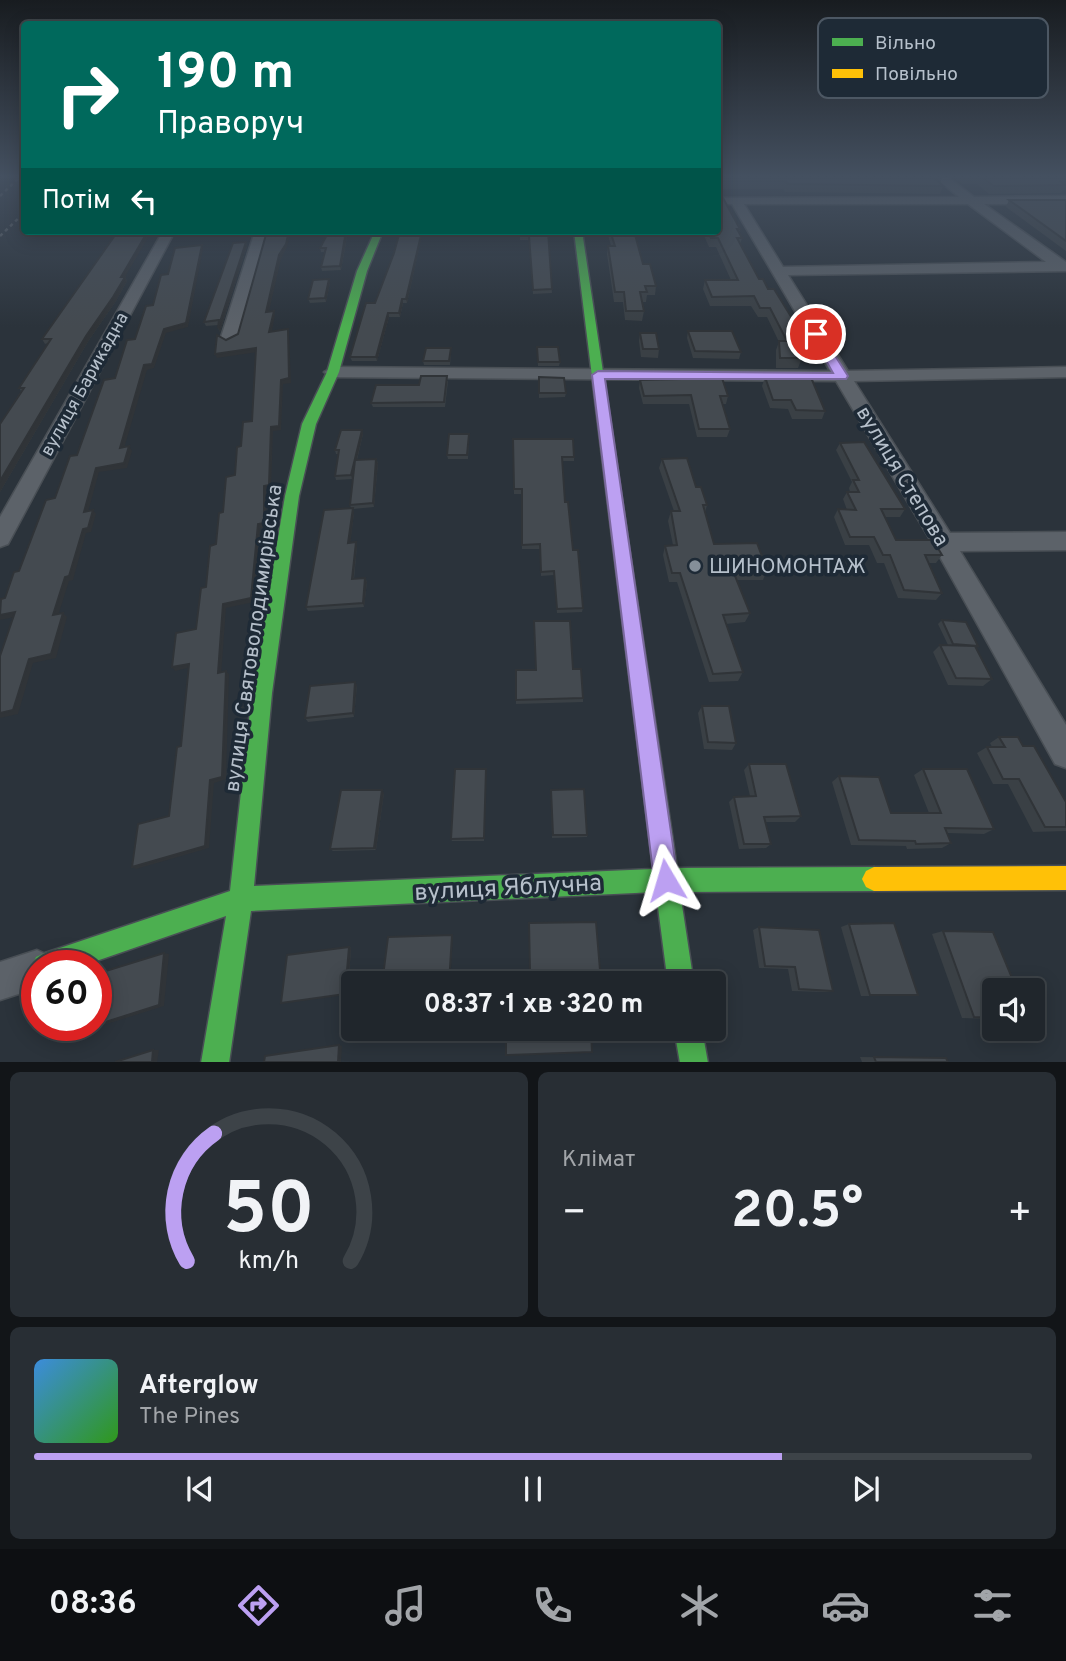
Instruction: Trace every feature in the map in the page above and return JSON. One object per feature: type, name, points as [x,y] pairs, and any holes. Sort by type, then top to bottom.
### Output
[{"type":"street","name":"вулиця Степова","points":[[747,228],[779,271],[943,542],[1066,753]]},
{"type":"street","points":[[1008,228],[1064,267]]},
{"type":"street","name":"вулиця Барикадна","points":[[0,538],[167,235]]},
{"type":"street","points":[[229,337],[260,235]]},
{"type":"street","name":"вулиця Святоволодимирівська","points":[[215,1062],[241,899],[262,693],[292,496],[309,424],[333,372],[362,271],[377,235]]},
{"type":"street","points":[[579,235],[679,971]]},
{"type":"street","points":[[779,271],[1064,267]]},
{"type":"street","points":[[333,372],[842,376],[1066,372]]},
{"type":"street","points":[[943,542],[1066,541]]},
{"type":"street","name":"вулиця Яблучна","points":[[92,950],[241,899],[666,880],[1066,878]]},
{"type":"street","points":[[0,981],[21,974]]},
{"type":"street","points":[[690,1041],[694,1062]]},
{"type":"building","points":[[721,228],[739,228],[737,229],[742,238],[737,238],[759,279],[763,279],[768,289],[774,289],[811,349],[796,349],[802,358],[780,358],[779,341],[787,341],[770,308],[760,308],[754,296],[712,297],[705,280],[738,280],[718,238],[711,238],[710,235],[721,235]]},
{"type":"building","points":[[1047,228],[1066,228],[1066,241]]},
{"type":"building","points":[[115,235],[146,235],[121,277],[125,277],[86,336],[0,481],[0,424],[24,388],[19,388],[51,339],[42,339]]},
{"type":"building","points":[[266,235],[288,235],[279,255],[266,312],[274,311],[269,332],[288,329],[289,378],[281,380],[279,426],[271,427],[269,485],[264,486],[264,523],[258,524],[251,598],[223,604],[218,673],[226,671],[222,777],[210,780],[205,846],[132,867],[138,824],[169,816],[177,747],[181,746],[189,664],[172,667],[176,633],[196,629],[201,588],[206,587],[210,546],[216,544],[219,513],[223,512],[226,477],[235,475],[237,447],[241,446],[243,422],[252,421],[256,348],[215,354],[217,335],[226,340],[238,334]]},
{"type":"building","points":[[327,235],[345,235],[340,266],[321,267],[326,248],[320,248]]},
{"type":"building","points":[[399,235],[421,235],[406,299],[402,299],[399,313],[388,313],[376,357],[350,357],[366,303],[375,303]]},
{"type":"building","points":[[548,235],[552,289],[533,290],[529,236],[520,236]]},
{"type":"building","points":[[611,235],[635,235],[643,264],[650,264],[656,286],[645,286],[647,292],[640,292],[644,311],[626,311],[624,292],[615,292],[608,246],[615,246]]},
{"type":"building","points":[[246,242],[218,328],[219,320],[204,322],[233,243]]},
{"type":"building","points":[[202,245],[186,323],[164,329],[152,364],[144,365],[120,448],[129,446],[124,463],[96,468],[84,512],[93,510],[88,528],[83,529],[69,576],[65,577],[53,615],[63,613],[51,654],[29,659],[13,710],[0,713],[0,656],[15,612],[0,615],[1,599],[5,598],[14,572],[19,571],[46,500],[55,498],[70,456],[77,455],[104,380],[115,378],[127,340],[135,339],[146,306],[153,305],[161,275],[168,274],[175,248]]},
{"type":"building","points":[[329,279],[325,298],[308,299],[313,280]]},
{"type":"building","points":[[688,331],[732,331],[741,352],[695,351]]},
{"type":"building","points":[[640,333],[656,333],[659,349],[643,349]]},
{"type":"building","points":[[537,347],[558,347],[560,362],[538,362]]},
{"type":"building","points":[[426,348],[451,348],[449,361],[423,361]]},
{"type":"building","points":[[810,375],[825,411],[796,410],[791,400],[773,400],[765,377]]},
{"type":"building","points":[[421,376],[447,376],[444,402],[371,403],[376,385],[419,385]]},
{"type":"building","points":[[539,377],[564,378],[566,393],[539,393]]},
{"type":"building","points":[[722,378],[728,396],[720,396],[730,429],[699,429],[691,395],[644,396],[640,380]]},
{"type":"building","points":[[341,430],[362,430],[351,475],[335,476],[339,450],[335,450]]},
{"type":"building","points":[[449,434],[469,434],[467,455],[447,455]]},
{"type":"building","points":[[513,439],[573,439],[574,457],[562,457],[565,502],[568,502],[573,550],[578,550],[583,608],[557,609],[554,571],[541,572],[540,544],[522,545],[522,489],[514,489]]},
{"type":"building","points":[[864,442],[905,509],[881,509],[896,540],[933,540],[942,555],[925,555],[942,593],[904,590],[890,555],[883,555],[874,537],[850,537],[838,509],[856,510],[847,492],[859,492],[853,480],[859,480],[840,443]]},
{"type":"building","points":[[687,458],[696,487],[701,487],[707,505],[703,505],[714,544],[757,543],[767,570],[733,571],[750,613],[723,615],[743,672],[713,674],[680,573],[672,573],[665,546],[677,545],[671,511],[680,511],[662,459]]},
{"type":"building","points":[[376,459],[373,503],[350,505],[355,460]]},
{"type":"building","points":[[353,508],[348,543],[356,542],[352,579],[365,578],[363,603],[306,607],[324,510]]},
{"type":"building","points":[[942,620],[966,622],[978,646],[953,644]]},
{"type":"building","points":[[534,621],[570,621],[573,669],[581,669],[583,698],[516,700],[516,670],[536,670]]},
{"type":"building","points":[[940,645],[975,646],[992,679],[956,678]]},
{"type":"building","points":[[355,682],[353,713],[305,718],[310,686]]},
{"type":"building","points":[[702,706],[729,706],[736,743],[708,742]]},
{"type":"building","points":[[999,737],[1018,737],[1023,746],[1034,746],[1066,802],[1066,827],[1045,827],[1019,779],[1003,779],[987,747],[1005,747]]},
{"type":"building","points":[[749,764],[786,764],[801,816],[764,817],[771,844],[744,844],[734,797],[756,796]]},
{"type":"building","points":[[455,769],[486,769],[484,838],[451,839]]},
{"type":"building","points":[[923,769],[967,769],[994,829],[945,828],[951,843],[916,844],[915,841],[859,840],[839,776],[879,777],[891,813],[941,813]]},
{"type":"building","points":[[584,789],[587,835],[553,835],[551,790]]},
{"type":"building","points":[[341,790],[382,790],[374,848],[330,849]]},
{"type":"building","points":[[596,922],[600,970],[530,971],[529,923]]},
{"type":"building","points":[[894,923],[918,995],[870,995],[849,924]]},
{"type":"building","points":[[759,927],[819,930],[833,991],[799,989],[795,967],[765,966]]},
{"type":"building","points":[[943,931],[993,932],[1012,978],[982,978],[982,1017],[974,1017]]},
{"type":"building","points":[[452,935],[450,971],[384,971],[388,937]]},
{"type":"building","points":[[349,947],[347,971],[341,971],[341,995],[281,1003],[287,955]]},
{"type":"building","points":[[164,953],[159,1005],[112,1020],[112,969]]},
{"type":"building","points":[[506,1041],[592,1041],[592,1052],[506,1055]]},
{"type":"building","points":[[339,1045],[338,1062],[264,1062],[265,1056]]},
{"type":"building","points":[[153,1050],[152,1062],[115,1062]]},
{"type":"building","points":[[874,1057],[946,1058],[948,1062],[876,1062]]},
{"type":"railway","points":[[0,236],[9,228]]},
{"type":"traffic: fast","points":[[215,1062],[241,899],[262,693],[292,496],[309,424],[333,372],[362,271],[377,235]]},
{"type":"traffic: fast","points":[[579,235],[679,971]]},
{"type":"traffic: fast","points":[[92,950],[241,899],[666,880],[874,879]]},
{"type":"traffic: fast","points":[[690,1041],[694,1062]]},
{"type":"traffic: slow","points":[[874,879],[1066,878]]},
{"type":"place","name":"ШИНОМОНТАЖ","points":[[695,566]]},
{"type":"route","points":[[666,880],[598,375],[842,376],[816,334]]}]
